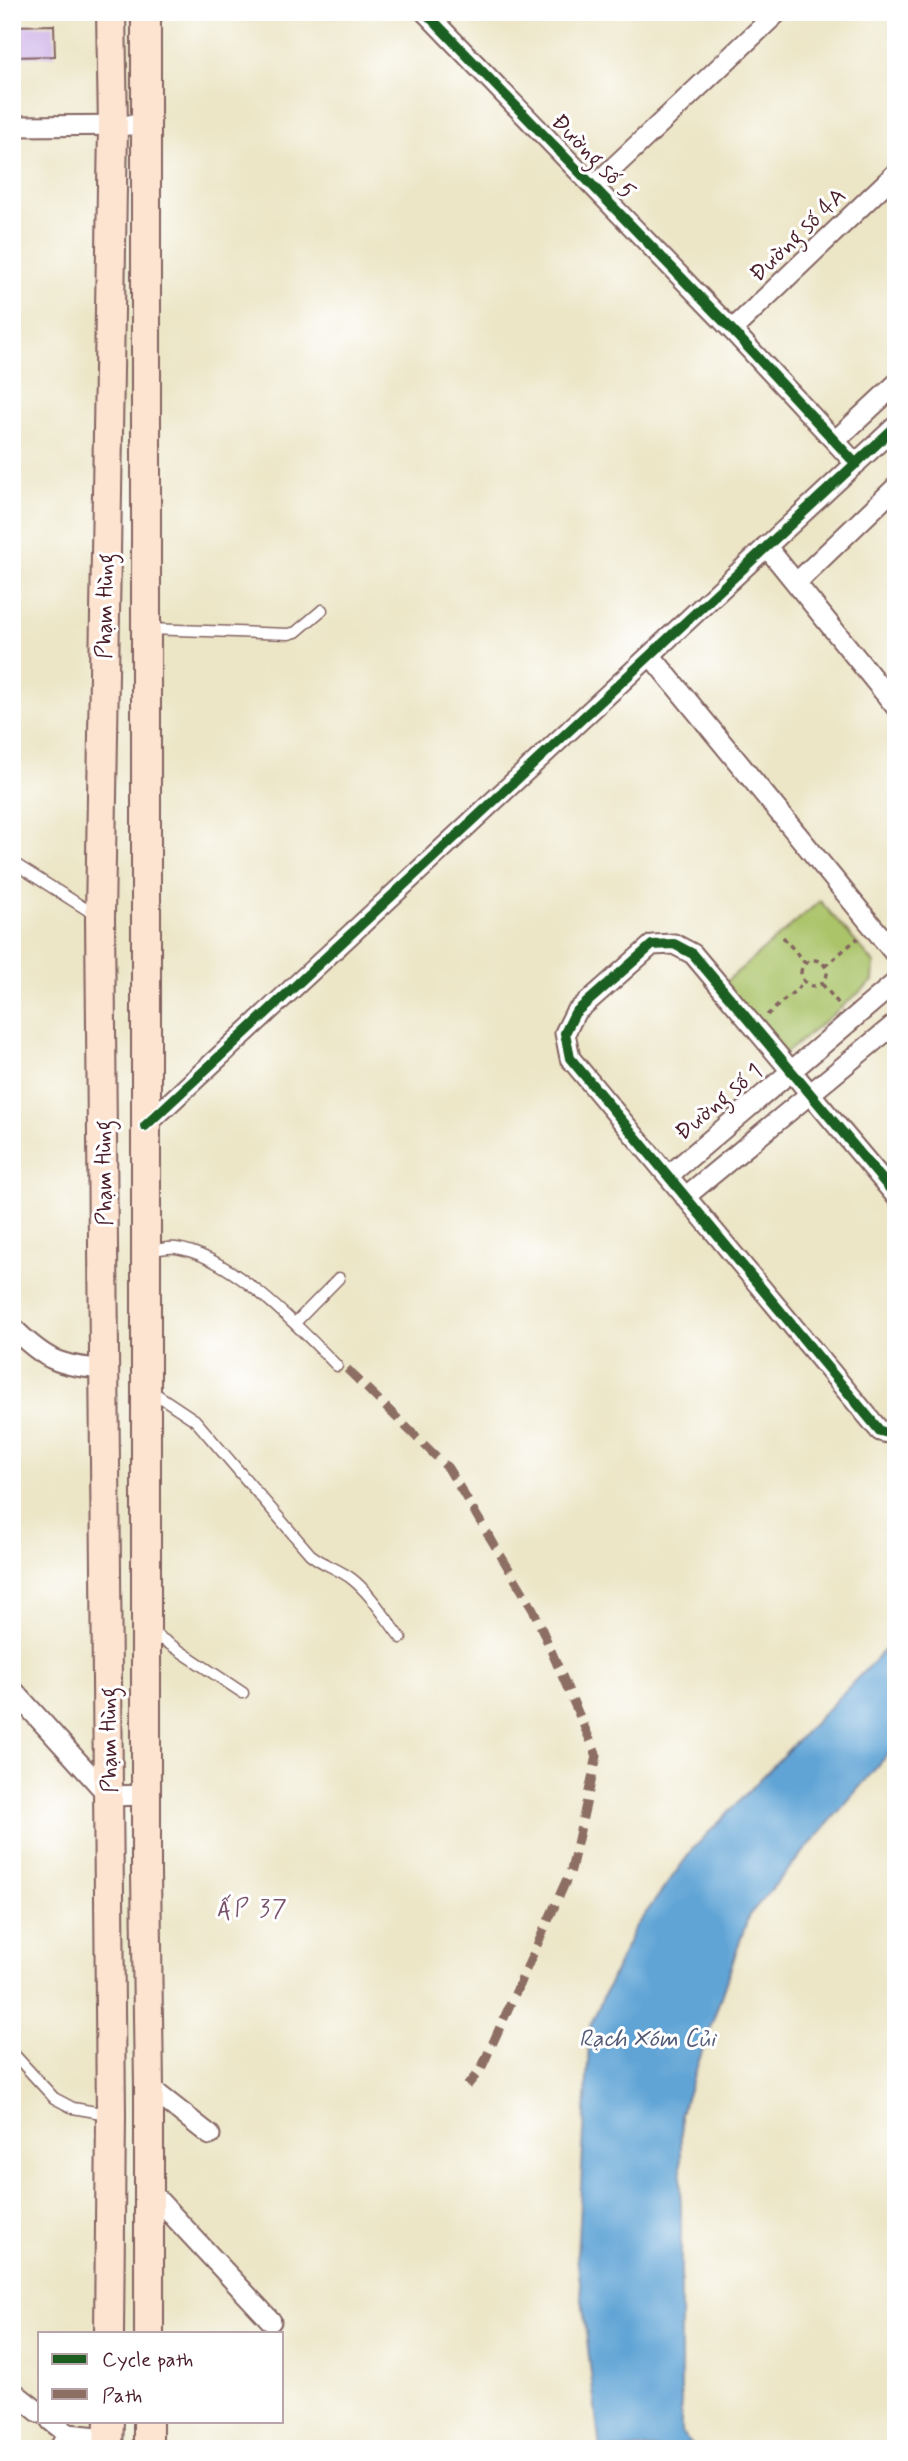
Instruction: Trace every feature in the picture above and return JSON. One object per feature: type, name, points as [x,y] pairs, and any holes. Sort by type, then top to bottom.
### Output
[{"type":"main road","name":"Phạm Hùng","points":[[109,2332],[109,1796],[100,918],[113,127],[111,12]]},
{"type":"main road","name":"Phạm Hùng","points":[[146,12],[148,629],[145,1250],[149,2332]]},
{"type":"main road","points":[[148,2449],[149,2422]]},
{"type":"street","name":"Đường số 5","points":[[425,12],[732,330],[856,464]]},
{"type":"street","points":[[594,186],[778,12]]},
{"type":"street","points":[[12,126],[147,125]]},
{"type":"street","name":"Đường số 4A","points":[[732,330],[896,173]]},
{"type":"street","points":[[835,441],[896,384]]},
{"type":"street","points":[[145,1126],[896,426]]},
{"type":"street","points":[[796,583],[896,488]]},
{"type":"street","points":[[766,546],[896,707]]},
{"type":"street","points":[[651,656],[896,955]]},
{"type":"street","points":[[896,1196],[693,954],[674,944],[652,945],[575,1013],[565,1033],[570,1058],[880,1431],[896,1435]]},
{"type":"street","name":"Đường số 1","points":[[668,1176],[896,982]]},
{"type":"street","points":[[685,1197],[896,1023]]},
{"type":"street","points":[[12,1326],[31,1346],[60,1363],[75,1368],[105,1370]]},
{"type":"street","points":[[12,1689],[109,1796],[146,1796]]},
{"type":"street","points":[[149,2087],[210,2135]]},
{"type":"street","points":[[149,2190],[271,2321]]},
{"type":"street","points":[[12,2391],[38,2411]]},
{"type":"street","points":[[52,2422],[64,2442],[109,2436]]},
{"type":"lane","points":[[148,629],[289,634],[296,632],[322,610]]},
{"type":"lane","points":[[12,862],[100,918]]},
{"type":"lane","points":[[145,1250],[177,1248],[219,1264],[258,1291],[295,1323],[337,1366]]},
{"type":"lane","points":[[295,1323],[339,1278]]},
{"type":"lane","points":[[146,1388],[195,1420],[310,1554],[324,1566],[355,1581],[401,1638]]},
{"type":"lane","points":[[146,1629],[243,1693]]},
{"type":"lane","points":[[12,2052],[54,2098],[73,2108],[111,2115]]},
{"type":"path","points":[[825,966],[872,926]]},
{"type":"path","points":[[783,937],[805,963]]},
{"type":"path","points":[[814,960],[825,966],[827,974],[822,984],[811,987],[804,982],[800,974],[805,963],[814,960]]},
{"type":"path","points":[[755,1025],[804,982]]},
{"type":"path","points":[[822,984],[851,1020]]},
{"type":"green space","points":[[820,901],[874,963],[873,981],[786,1053],[715,991]]},
{"type":"water","name":"Rạch Xóm Củi","points":[[896,1638],[896,1745],[749,1915],[681,2113],[681,2432],[694,2449],[600,2449],[577,2256],[590,2026],[634,1929],[693,1849]]},
{"type":"building","points":[[54,25],[55,56],[12,57],[12,26]]},
{"type":"marked path","points":[[347,1369],[448,1468],[533,1609],[597,1756],[571,1870],[481,2069],[467,2086]]},
{"type":"cycle path","points":[[425,12],[732,330],[856,464]]},
{"type":"cycle path","points":[[145,1126],[896,426]]},
{"type":"cycle path","points":[[896,1196],[693,954],[674,944],[652,945],[575,1013],[565,1033],[570,1058],[880,1431],[896,1435]]},
{"type":"district","name":"ẤP 37","points":[[253,1908]]}]
